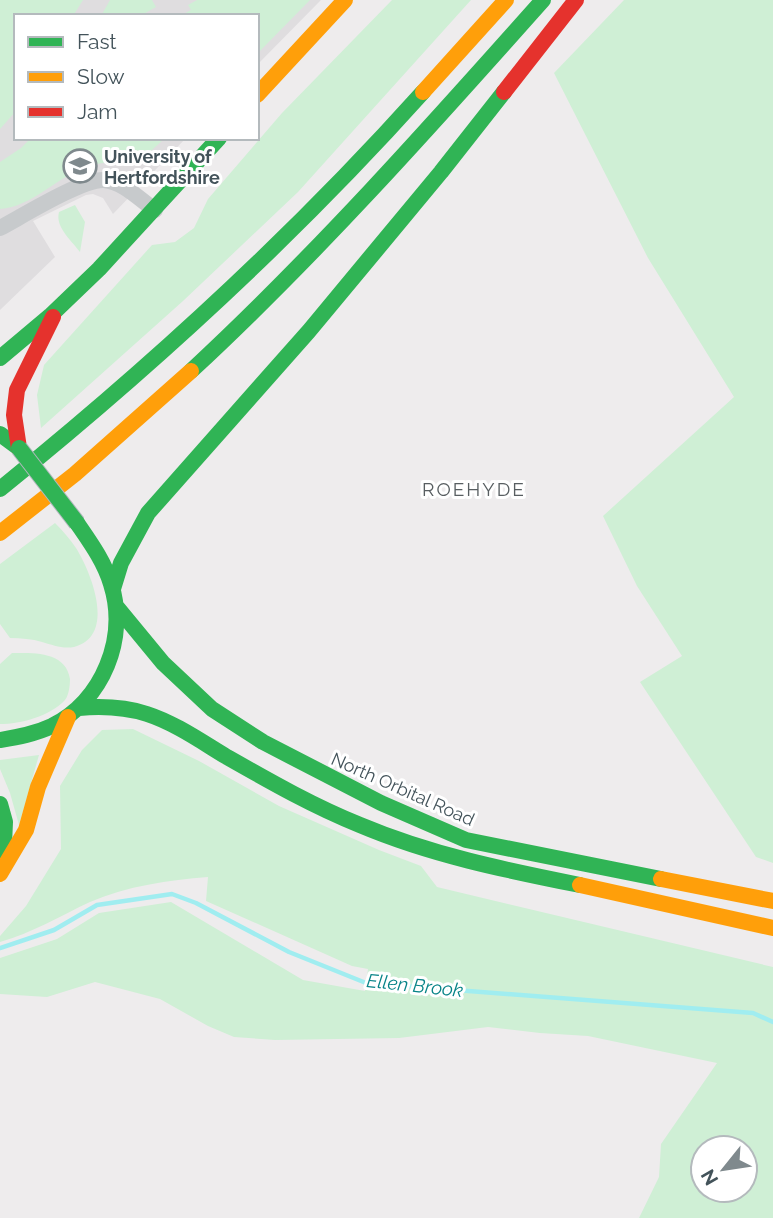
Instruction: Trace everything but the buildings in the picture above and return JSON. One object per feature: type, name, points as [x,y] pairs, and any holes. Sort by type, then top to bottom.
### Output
[{"type":"main road","points":[[259,93],[345,0]]},
{"type":"main road","points":[[0,489],[75,428],[204,315],[303,220],[397,122],[506,0]]},
{"type":"main road","points":[[0,533],[112,443],[242,326],[330,235],[543,0]]},
{"type":"main road","points":[[113,589],[121,563],[148,513],[327,310],[441,172],[576,0]]},
{"type":"main road","points":[[0,358],[16,341],[55,312],[155,210],[217,140]]},
{"type":"main road","points":[[19,448],[14,415],[17,390],[55,312]]},
{"type":"main road","points":[[0,434],[19,448],[93,545],[113,589],[116,606],[116,634],[110,662],[97,686],[74,713],[38,787],[26,830],[2,871]]},
{"type":"main road","name":"North Orbital Road","points":[[116,606],[163,663],[212,709],[263,742],[381,803],[466,840],[773,901]]},
{"type":"main road","points":[[0,740],[26,737],[48,729],[74,713],[105,706],[148,714],[300,799],[427,850],[485,866],[773,928]]},
{"type":"main road","points":[[0,804],[5,822],[2,871]]},
{"type":"street","points":[[0,229],[78,187],[102,180],[122,186],[155,210]]},
{"type":"shaded area","name":"University of Hertfordshire","points":[[0,0],[321,0],[259,63],[259,14],[14,14],[14,140],[184,140],[113,214],[103,198],[93,194],[33,221],[55,257],[0,310]]},
{"type":"green space","points":[[0,0],[83,0],[74,14],[14,14],[14,113],[0,129]]},
{"type":"green space","points":[[110,0],[152,0],[156,7],[144,14],[102,14]]},
{"type":"green space","points":[[197,0],[310,0],[259,52],[259,14],[184,14],[191,10],[188,5]]},
{"type":"green space","points":[[392,0],[471,0],[298,192],[183,301],[41,428],[37,395],[44,365],[152,245],[175,242],[194,228],[208,199],[282,113]]},
{"type":"green space","points":[[624,0],[773,0],[773,863],[756,857],[640,682],[682,656],[637,586],[603,516],[734,397],[648,258],[554,73]]},
{"type":"green space","points":[[29,140],[163,140],[138,163],[119,162],[88,166],[23,203],[0,209],[0,162]]},
{"type":"green space","points":[[75,205],[85,222],[80,252],[65,233],[58,218],[59,212]]},
{"type":"green space","points":[[55,523],[82,559],[97,602],[95,630],[87,641],[74,647],[10,638],[0,624],[0,564]]},
{"type":"green space","points":[[12,653],[39,654],[55,658],[67,670],[69,690],[59,706],[43,715],[26,721],[0,724],[0,664]]},
{"type":"green space","points":[[133,729],[199,761],[279,806],[421,866],[437,887],[773,967],[773,1218],[639,1218],[659,1177],[661,1144],[717,1063],[588,1036],[488,1027],[399,1038],[275,1040],[234,1037],[160,999],[95,982],[47,997],[0,994],[0,958],[57,939],[99,913],[171,902],[303,980],[365,991],[368,969],[352,966],[206,901],[208,877],[163,882],[119,892],[0,942],[0,936],[26,906],[61,849],[60,786],[82,750],[102,730]]},
{"type":"green space","points":[[39,755],[19,825],[0,769],[0,760]]},
{"type":"waterway","name":"Ellen Brook","points":[[0,948],[54,930],[97,905],[172,894],[196,903],[289,952],[366,983],[753,1013],[773,1022]]},
{"type":"traffic: fast","points":[[191,371],[328,236],[543,0]]},
{"type":"traffic: fast","points":[[0,489],[112,396],[219,299],[323,198],[423,92]]},
{"type":"traffic: fast","points":[[113,589],[121,563],[148,513],[309,331],[504,92]]},
{"type":"traffic: fast","points":[[0,358],[50,316],[99,269],[217,140]]},
{"type":"traffic: fast","points":[[0,434],[19,448]]},
{"type":"traffic: fast","points":[[19,448],[77,523]]},
{"type":"traffic: fast","points":[[0,740],[39,731],[70,715],[98,684],[107,666],[116,625],[111,584],[105,567],[77,523]]},
{"type":"traffic: fast","points":[[116,606],[163,663],[212,709],[263,742],[381,803],[466,840],[661,879]]},
{"type":"traffic: fast","points":[[79,708],[122,708],[157,718],[309,802],[387,836],[468,861],[580,885]]},
{"type":"traffic: fast","points":[[0,804],[5,822],[3,867]]},
{"type":"traffic: slow","points":[[259,93],[345,0]]},
{"type":"traffic: slow","points":[[423,92],[506,0]]},
{"type":"traffic: slow","points":[[0,533],[75,474],[191,371]]},
{"type":"traffic: slow","points":[[0,874],[26,830],[38,787],[68,717]]},
{"type":"traffic: slow","points":[[661,879],[773,901]]},
{"type":"traffic: slow","points":[[580,885],[773,928]]},
{"type":"traffic: jam","points":[[504,92],[576,0]]},
{"type":"traffic: jam","points":[[19,448],[14,415],[17,390],[53,317]]},
{"type":"place","name":"University of Hertfordshire","points":[[80,166]]},
{"type":"district","name":"ROEHYDE","points":[[474,489]]}]
